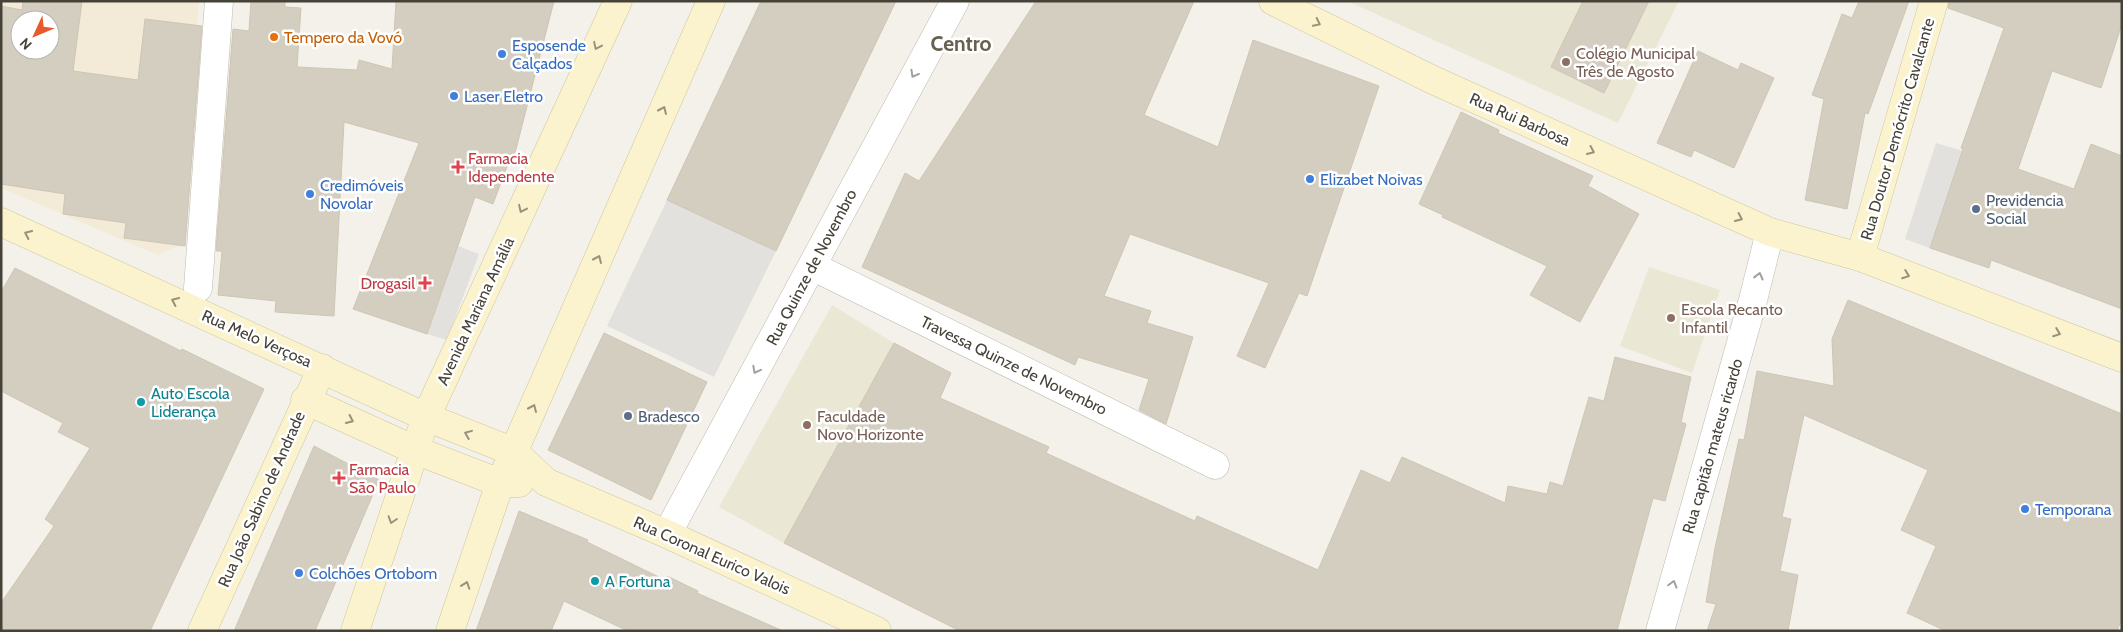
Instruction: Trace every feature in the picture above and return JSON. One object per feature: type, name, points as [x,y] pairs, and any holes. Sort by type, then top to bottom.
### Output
[{"type":"main road","name":"Avenida Mariana Amália","points":[[355,631],[426,417],[618,1]]},
{"type":"main road","points":[[450,631],[500,483],[711,1]]},
{"type":"main road","name":"Rua Rui Barbosa","points":[[1273,1],[1433,80],[1780,235],[1848,253],[2122,358]]},
{"type":"main road","name":"Rua Doutor Demócrito Cavalcante","points":[[1848,253],[1934,1]]},
{"type":"main road","name":"Rua Melo Verçosa","points":[[1,222],[426,417],[514,452]]},
{"type":"main road","name":"Rua João Sabino de Andrade","points":[[202,631],[305,400],[322,368]]},
{"type":"main road","points":[[305,400],[415,450],[500,483]]},
{"type":"main road","name":"Rua Coronal Eurico Valois","points":[[514,452],[546,482],[667,534],[877,631]]},
{"type":"main road","name":"Rua Coronal Eurico Valois","points":[[500,483],[546,482]]},
{"type":"street","points":[[198,288],[220,1]]},
{"type":"street","name":"Rua Quinze de Novembro","points":[[667,534],[955,1]]},
{"type":"street","name":"Rua capitão mateus ricardo","points":[[1660,631],[1753,300],[1780,235]]},
{"type":"street","name":"Travessa Quinze de Novembro","points":[[812,266],[1215,465]]},
{"type":"shaded area","points":[[1,1],[199,1],[181,245],[158,255],[1,188]]},
{"type":"shaded area","name":"Colégio Municipal Três de Agosto","points":[[1347,1],[1679,1],[1618,123]]},
{"type":"shaded area","points":[[1936,143],[1963,151],[1930,248],[1905,239]]},
{"type":"shaded area","name":"Bradesco","points":[[667,200],[776,251],[714,377],[607,326]]},
{"type":"shaded area","points":[[458,246],[479,254],[447,340],[427,334]]},
{"type":"shaded area","name":"Escola Recanto Infantil","points":[[1649,267],[1720,290],[1692,373],[1620,346]]},
{"type":"shaded area","name":"Faculdade Novo Horizonte","points":[[832,305],[894,343],[784,543],[719,507]]},
{"type":"building","points":[[23,1],[82,1],[73,71],[138,80],[145,19],[202,26],[185,246],[124,238],[126,223],[63,214],[65,194],[1,184],[1,6],[22,10]]},
{"type":"building","points":[[251,1],[285,1],[285,7],[301,8],[297,67],[357,70],[359,60],[392,69],[396,1],[554,1],[514,157],[511,156],[493,204],[475,197],[427,334],[353,309],[419,143],[344,122],[334,316],[275,312],[276,301],[218,295],[222,251],[216,251],[233,29],[249,31]]},
{"type":"building","points":[[761,1],[896,1],[776,251],[667,200]]},
{"type":"building","points":[[1036,1],[1194,1],[1144,115],[1218,147],[1253,40],[1379,86],[1307,296],[1299,293],[1265,368],[1237,356],[1269,283],[1130,234],[1104,296],[1151,311],[1147,323],[1193,337],[1166,424],[1139,410],[1149,379],[1078,357],[1075,365],[862,267],[905,173],[919,181]]},
{"type":"building","points":[[1583,1],[1649,1],[1604,93],[1551,67]]},
{"type":"building","points":[[1859,1],[1909,1],[1868,114],[1865,113],[1847,209],[1805,200],[1824,99],[1812,95],[1842,14],[1852,18]]},
{"type":"building","points":[[1949,1],[2122,1],[2122,24],[2101,88],[2052,71],[2018,169],[2074,189],[2091,144],[2122,156],[2122,309],[1991,260],[1989,268],[1930,248],[1963,149],[1961,148],[2004,28],[1948,8]]},
{"type":"building","points":[[1698,51],[1738,70],[1741,63],[1774,78],[1734,168],[1694,150],[1691,157],[1657,143]]},
{"type":"building","points":[[1461,112],[1499,130],[1498,133],[1593,176],[1588,186],[1639,214],[1580,322],[1530,295],[1547,266],[1442,217],[1443,215],[1419,204]]},
{"type":"building","points":[[15,268],[181,351],[182,349],[264,389],[150,631],[1,631],[1,603],[54,526],[45,519],[90,448],[58,432],[63,423],[1,391],[1,292]]},
{"type":"building","points":[[1848,300],[2122,414],[2122,618],[2117,631],[1946,631],[1907,613],[1936,546],[1901,530],[1928,470],[1804,415],[1782,517],[1791,519],[1780,571],[1798,575],[1788,631],[1707,631],[1716,604],[1706,602],[1715,548],[1739,439],[1744,440],[1757,371],[1834,386],[1832,339]]},
{"type":"building","name":"Bradesco","points":[[604,333],[707,382],[651,500],[548,450]]},
{"type":"building","points":[[894,343],[951,373],[940,398],[1049,447],[1046,453],[1124,489],[1195,521],[1197,516],[1318,570],[1361,470],[1390,483],[1402,457],[1505,503],[1508,486],[1547,494],[1550,482],[1563,486],[1589,397],[1604,401],[1615,357],[1691,377],[1681,422],[1686,424],[1665,501],[1653,498],[1617,631],[960,631],[784,543]]},
{"type":"building","name":"Colchões Ortobom","points":[[314,446],[379,480],[315,631],[234,631]]},
{"type":"building","points":[[519,511],[588,540],[587,542],[665,580],[667,576],[698,591],[697,593],[783,631],[628,631],[564,601],[551,631],[476,631]]},
{"type":"place","name":"Tempero da Vovó","points":[[274,37]]},
{"type":"place","name":"Esposende Calçados","points":[[502,54]]},
{"type":"place","name":"Colégio Municipal Três de Agosto","points":[[1566,62]]},
{"type":"place","name":"Laser Eletro","points":[[454,96]]},
{"type":"place","name":"Farmacia Idependente","points":[[458,167]]},
{"type":"place","name":"Elizabet Noivas","points":[[1310,179]]},
{"type":"place","name":"Credimóveis Novolar","points":[[310,194]]},
{"type":"place","name":"Previdencia Social","points":[[1976,209]]},
{"type":"place","name":"Drogasil","points":[[425,283]]},
{"type":"place","name":"Escola Recanto Infantil","points":[[1671,318]]},
{"type":"place","name":"Auto Escola Liderança","points":[[141,402]]},
{"type":"place","name":"Bradesco","points":[[628,416]]},
{"type":"place","name":"Faculdade Novo Horizonte","points":[[807,425]]},
{"type":"place","name":"Farmacia São Paulo","points":[[339,478]]},
{"type":"place","name":"Temporana","points":[[2025,509]]},
{"type":"place","name":"Colchões Ortobom","points":[[299,573]]},
{"type":"place","name":"A Fortuna","points":[[595,581]]},
{"type":"district","name":"Centro","points":[[961,44]]}]
